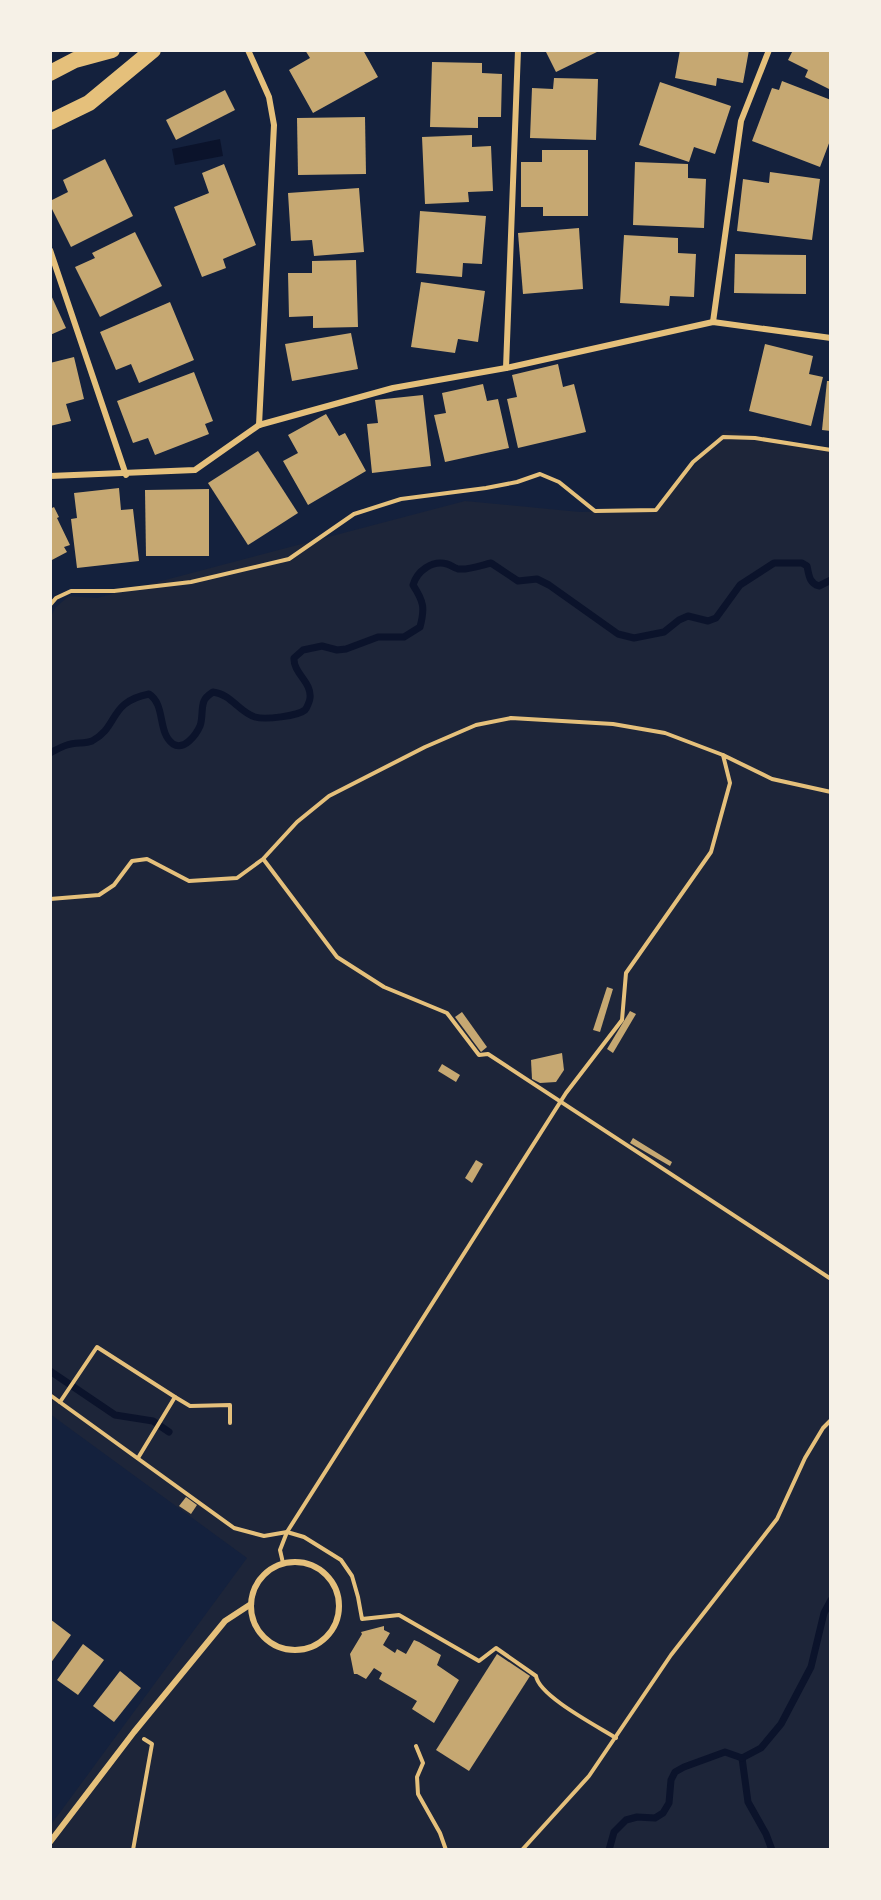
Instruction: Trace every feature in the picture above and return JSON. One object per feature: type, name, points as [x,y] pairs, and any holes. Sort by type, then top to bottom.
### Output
[{"type":"main road","points":[[50,73],[75,60],[112,50]]},
{"type":"main road","points":[[50,122],[89,103],[153,50]]},
{"type":"lane","points":[[248,50],[269,97],[274,125],[259,425]]},
{"type":"lane","points":[[506,368],[518,50]]},
{"type":"lane","points":[[713,322],[741,121],[769,50]]},
{"type":"lane","points":[[50,250],[126,475]]},
{"type":"lane","points":[[50,476],[195,470],[259,425],[393,388],[506,368],[713,322],[831,338]]},
{"type":"lane","points":[[283,1563],[310,1564],[323,1571],[337,1595],[339,1609],[328,1635],[304,1649],[290,1650],[266,1639],[252,1617],[251,1604],[260,1579],[270,1569],[283,1563]]},
{"type":"lane","points":[[50,1842],[134,1732],[225,1621],[251,1604]]},
{"type":"path","points":[[50,605],[56,598],[71,591],[114,591],[191,582],[289,559],[354,514],[401,499],[486,488],[540,474],[559,482],[595,511],[656,510],[693,462],[723,437],[755,438],[831,450]]},
{"type":"path","points":[[50,899],[99,895],[114,885],[132,861],[147,859],[189,881],[237,878],[263,859],[297,822],[329,796],[476,725],[511,718],[613,724],[665,733],[723,755],[772,779],[831,792]]},
{"type":"path","points":[[283,1563],[280,1550],[287,1532],[561,1102],[622,1020],[626,973],[711,852],[730,783],[723,755]]},
{"type":"path","points":[[263,859],[337,957],[384,987],[447,1013],[479,1055],[488,1054],[831,1279]]},
{"type":"path","points":[[60,1402],[97,1347],[190,1406],[230,1405],[230,1423]]},
{"type":"path","points":[[50,1395],[234,1528],[264,1536],[287,1532],[304,1537],[341,1560],[352,1576],[362,1619],[399,1615],[479,1661],[496,1648],[536,1676],[537,1684],[551,1697],[616,1738]]},
{"type":"path","points":[[138,1458],[175,1397]]},
{"type":"path","points":[[522,1850],[589,1776],[671,1655],[777,1519],[805,1458],[831,1420]]},
{"type":"path","points":[[133,1850],[152,1744],[134,1732]]},
{"type":"path","points":[[416,1746],[423,1763],[417,1777],[418,1794],[446,1850]]},
{"type":"shaded area","points":[[220,139],[223,156],[175,165],[172,149]]},
{"type":"shaded area","points":[[725,430],[831,450],[831,1850],[50,1850],[50,1826],[247,1558],[50,1414],[51,616],[69,596],[97,598],[465,501],[580,512],[656,510]]},
{"type":"building","points":[[305,50],[363,50],[378,77],[313,113],[289,70],[310,58]]},
{"type":"building","points":[[545,50],[601,50],[556,72]]},
{"type":"building","points":[[680,50],[749,50],[743,83],[717,78],[716,86],[675,78]]},
{"type":"building","points":[[793,50],[831,50],[831,90],[805,77],[808,70],[788,60]]},
{"type":"building","points":[[432,62],[482,63],[482,73],[502,74],[501,117],[478,117],[478,128],[430,127]]},
{"type":"building","points":[[554,78],[598,79],[596,140],[530,138],[532,88],[553,89]]},
{"type":"building","points":[[782,81],[831,100],[831,138],[820,167],[752,141],[772,88],[779,90]]},
{"type":"building","points":[[660,82],[731,106],[715,154],[694,147],[689,162],[639,145]]},
{"type":"building","points":[[225,90],[235,110],[176,140],[166,120]]},
{"type":"building","points":[[365,117],[366,174],[298,175],[297,118]]},
{"type":"building","points":[[472,135],[472,147],[491,146],[493,191],[468,192],[469,202],[425,204],[422,137]]},
{"type":"building","points":[[542,150],[588,150],[588,216],[543,216],[543,207],[521,207],[521,162],[542,162]]},
{"type":"building","points":[[105,159],[133,216],[71,247],[50,201],[68,192],[63,180]]},
{"type":"building","points":[[635,162],[688,164],[688,178],[706,179],[704,228],[633,225]]},
{"type":"building","points":[[224,164],[256,245],[223,259],[226,268],[202,277],[174,207],[209,193],[202,173]]},
{"type":"building","points":[[770,172],[820,179],[812,240],[737,231],[743,179],[769,183]]},
{"type":"building","points":[[359,188],[364,252],[314,256],[312,240],[291,241],[288,193]]},
{"type":"building","points":[[420,211],[486,216],[482,264],[463,263],[462,277],[416,273]]},
{"type":"building","points":[[579,228],[583,289],[523,294],[518,233]]},
{"type":"building","points":[[135,232],[162,286],[100,317],[75,267],[95,258],[92,253]]},
{"type":"building","points":[[624,235],[678,238],[678,253],[696,254],[694,297],[670,296],[669,306],[620,303]]},
{"type":"building","points":[[735,254],[806,255],[806,294],[734,293]]},
{"type":"building","points":[[356,260],[358,327],[313,328],[313,316],[289,317],[288,273],[312,273],[312,261]]},
{"type":"building","points":[[421,282],[485,291],[478,342],[458,339],[455,353],[411,347]]},
{"type":"building","points":[[50,293],[66,328],[50,335]]},
{"type":"building","points":[[170,302],[194,360],[139,383],[131,364],[116,370],[100,332]]},
{"type":"building","points":[[351,333],[358,369],[292,381],[285,344]]},
{"type":"building","points":[[765,344],[813,356],[809,374],[823,377],[811,426],[749,411]]},
{"type":"building","points":[[74,357],[84,399],[66,404],[71,421],[50,426],[50,363]]},
{"type":"building","points":[[558,364],[563,387],[574,384],[586,432],[518,448],[507,399],[517,397],[512,375]]},
{"type":"building","points":[[194,372],[213,421],[205,424],[209,434],[155,455],[148,438],[133,443],[117,401]]},
{"type":"building","points":[[827,381],[831,381],[831,431],[822,430]]},
{"type":"building","points":[[483,384],[487,401],[498,399],[509,448],[445,462],[434,415],[446,413],[442,393]]},
{"type":"building","points":[[423,395],[431,466],[372,473],[367,424],[378,423],[375,400]]},
{"type":"building","points":[[326,414],[339,436],[345,433],[366,471],[308,505],[283,461],[298,453],[288,435]]},
{"type":"building","points":[[258,451],[298,513],[248,545],[208,483]]},
{"type":"building","points":[[119,488],[121,510],[133,509],[139,561],[77,568],[71,519],[77,518],[74,493]]},
{"type":"building","points":[[209,489],[209,556],[146,556],[145,490]]},
{"type":"building","points":[[54,507],[70,545],[64,547],[67,552],[50,561],[50,509]]},
{"type":"building","points":[[607,987],[613,989],[600,1032],[593,1030]]},
{"type":"building","points":[[630,1011],[636,1014],[613,1053],[607,1049]]},
{"type":"building","points":[[462,1012],[487,1047],[481,1052],[455,1017]]},
{"type":"building","points":[[562,1053],[564,1070],[556,1082],[540,1083],[532,1079],[531,1060]]},
{"type":"building","points":[[442,1064],[460,1075],[456,1082],[438,1071]]},
{"type":"building","points":[[633,1138],[672,1162],[670,1166],[630,1143]]},
{"type":"building","points":[[476,1160],[483,1164],[472,1183],[465,1178]]},
{"type":"building","points":[[186,1497],[197,1505],[191,1514],[179,1506]]},
{"type":"building","points":[[50,1619],[71,1635],[50,1664]]},
{"type":"building","points":[[384,1626],[384,1630],[390,1633],[383,1645],[395,1653],[397,1649],[406,1654],[414,1640],[419,1642],[441,1655],[437,1665],[459,1680],[434,1723],[412,1709],[417,1701],[379,1679],[382,1673],[374,1668],[366,1679],[354,1674],[350,1654],[361,1632]]},
{"type":"building","points":[[83,1644],[104,1660],[78,1695],[57,1680]]},
{"type":"building","points":[[497,1654],[530,1676],[469,1771],[436,1750]]},
{"type":"building","points":[[120,1671],[141,1688],[114,1722],[93,1706]]},
{"type":"waterway","points":[[50,753],[70,744],[92,741],[107,729],[127,703],[149,694],[158,705],[168,739],[177,746],[185,744],[196,734],[204,701],[213,692],[225,696],[255,717],[281,717],[301,712],[307,706],[310,692],[296,668],[294,658],[303,650],[322,646],[337,650],[378,637],[404,637],[420,627],[422,605],[413,585],[422,571],[431,565],[441,563],[463,569],[491,563],[518,581],[537,579],[618,634],[634,638],[664,632],[688,616],[708,621],[716,618],[740,585],[774,563],[802,563],[807,566],[811,581],[819,586],[831,580]]},
{"type":"waterway","points":[[50,1371],[115,1415],[153,1421],[169,1432]]},
{"type":"waterway","points":[[609,1850],[614,1832],[626,1820],[655,1818],[663,1813],[669,1803],[671,1780],[675,1772],[725,1752],[742,1758],[761,1748],[781,1724],[811,1667],[824,1613],[831,1600]]},
{"type":"waterway","points":[[742,1758],[748,1802],[772,1850]]}]
